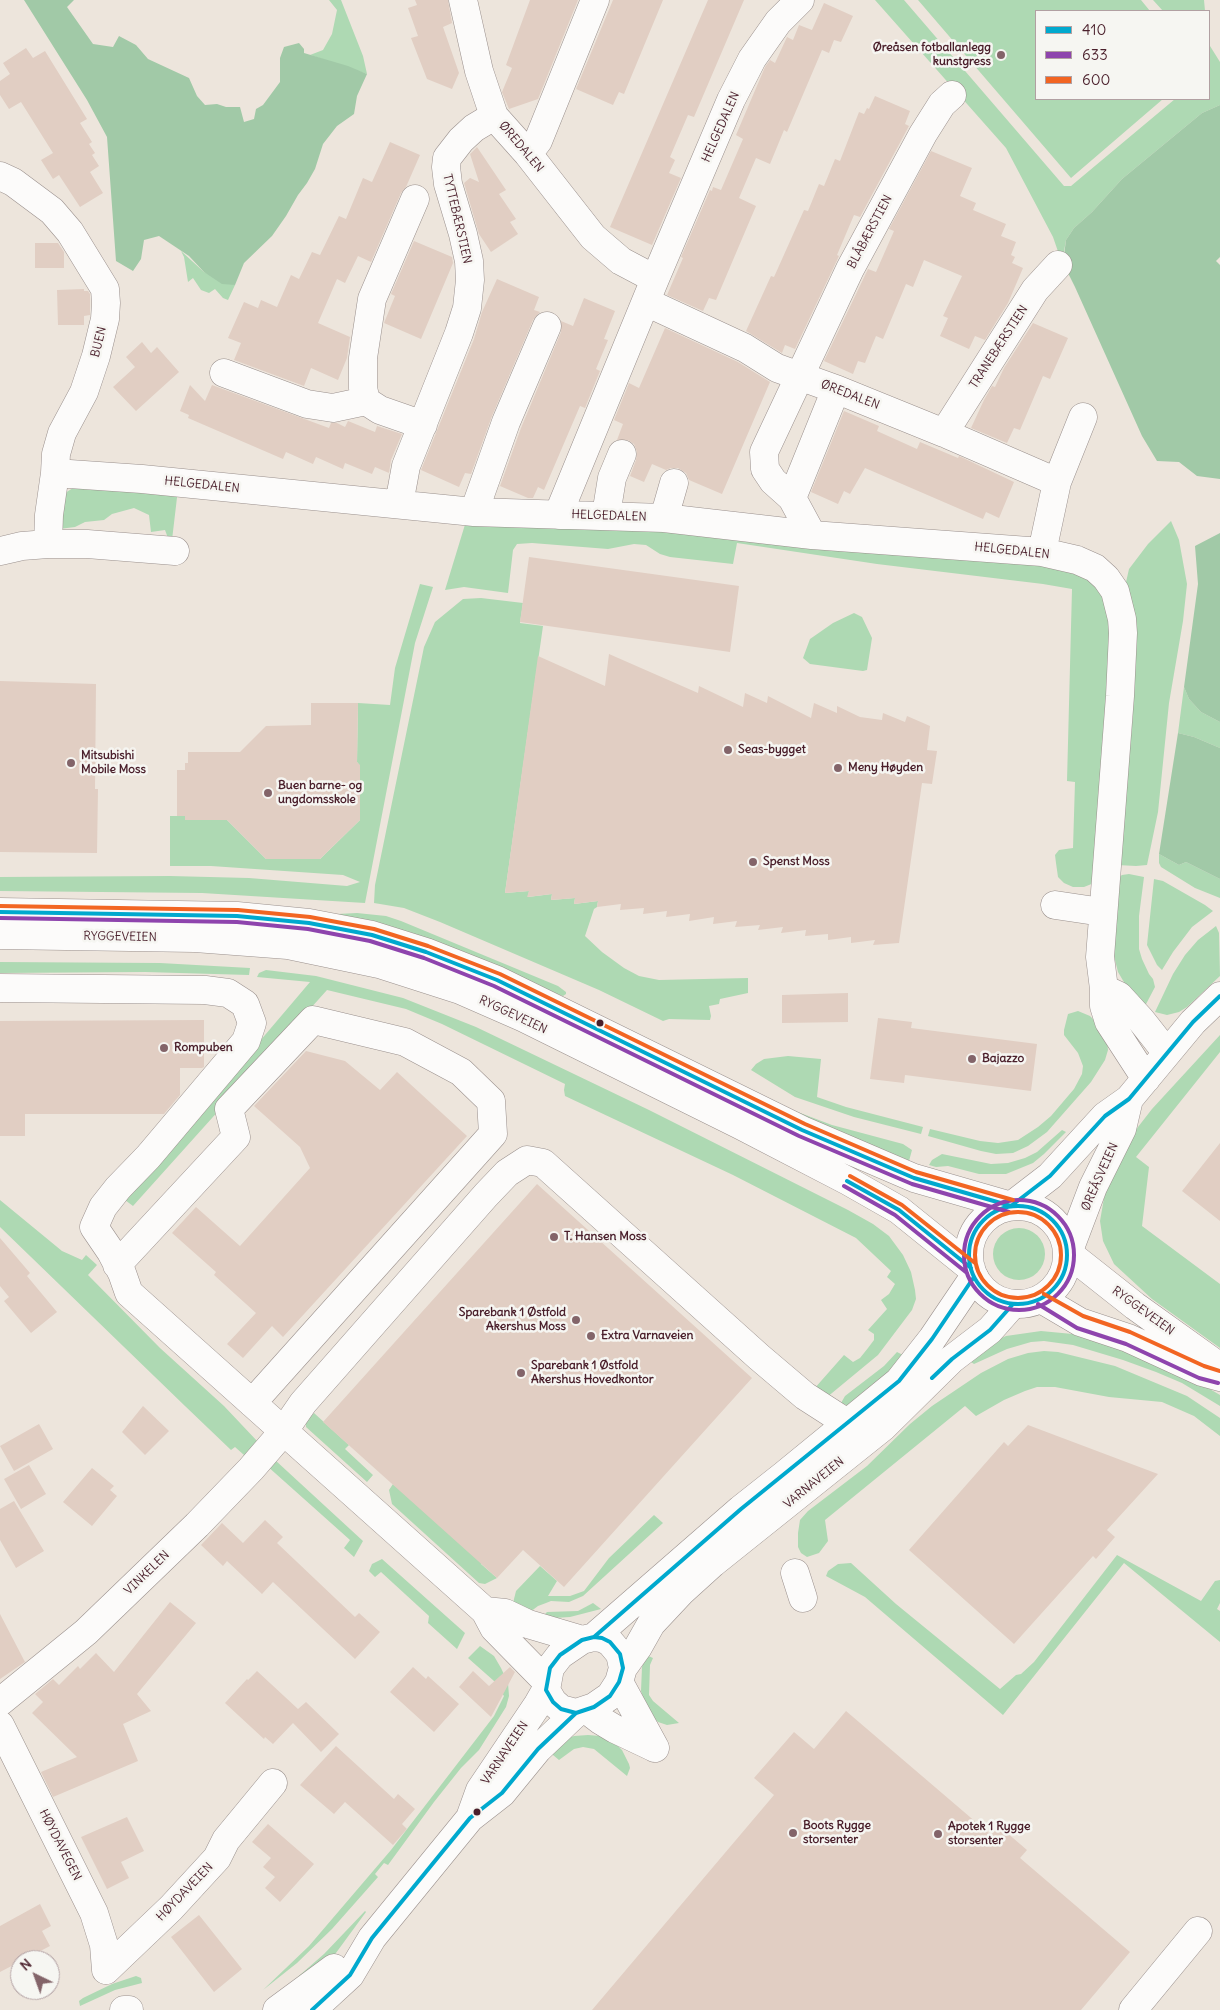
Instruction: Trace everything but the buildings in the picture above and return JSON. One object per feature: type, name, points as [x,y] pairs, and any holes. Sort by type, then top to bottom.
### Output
[{"type":"street","name":"ØREDALEN","points":[[463,0],[479,71],[494,116],[528,154],[593,237],[621,261],[650,291],[777,368],[838,390],[944,433],[1057,482]]},
{"type":"street","points":[[528,154],[538,141],[595,0]]},
{"type":"street","name":"HELGEDALEN","points":[[558,514],[731,100],[752,59],[778,22],[800,0]]},
{"type":"street","name":"BLÅBÆRSTIEN","points":[[812,534],[792,498],[773,481],[765,469],[764,452],[850,269],[923,134],[942,104],[952,94]]},
{"type":"street","name":"TYTTEBÆRSTIEN","points":[[399,504],[406,466],[460,332],[467,308],[470,280],[468,261],[463,234],[448,184],[447,158],[460,140],[474,128],[494,116]]},
{"type":"street","name":"BUEN","points":[[0,176],[13,182],[52,211],[70,232],[105,289],[105,319],[96,356],[84,392],[62,433],[56,454],[49,515],[48,544]]},
{"type":"street","points":[[415,199],[372,299],[363,358],[363,388],[366,401],[380,410],[423,425]]},
{"type":"street","name":"TRANEBÆRSTIEN","points":[[944,433],[1035,290],[1058,265]]},
{"type":"street","points":[[474,512],[506,422],[547,326]]},
{"type":"street","points":[[224,373],[306,404],[332,408],[366,401]]},
{"type":"street","points":[[792,498],[832,399],[838,390]]},
{"type":"street","points":[[1042,552],[1057,482],[1083,417]]},
{"type":"street","points":[[606,515],[612,478],[622,454]]},
{"type":"street","name":"HELGEDALEN","points":[[55,473],[142,479],[474,512],[664,518],[812,534],[1042,552],[1076,560],[1095,568],[1106,578],[1115,591],[1122,620],[1120,696],[1102,912],[1100,957],[1104,1006],[1138,1089]]},
{"type":"street","points":[[664,518],[674,483]]},
{"type":"street","points":[[0,551],[22,546],[48,544],[96,545],[176,551]]},
{"type":"street","points":[[1055,905],[1102,912]]},
{"type":"street","name":"RYGGEVEIEN","points":[[0,912],[237,916],[309,923],[372,935],[426,952],[496,980],[802,1130],[914,1178],[1010,1206]]},
{"type":"street","name":"RYGGEVEIEN","points":[[0,935],[195,938],[288,945],[379,964],[460,990],[524,1018],[848,1181],[899,1210],[972,1272]]},
{"type":"street","points":[[0,988],[205,990],[228,994],[245,1004],[252,1023],[246,1041],[148,1157],[118,1188],[103,1207],[94,1227],[100,1234],[117,1265],[129,1293],[485,1611],[494,1628],[546,1686],[553,1702],[561,1709],[581,1711],[655,1748],[621,1675],[620,1654],[610,1642],[602,1638],[588,1639],[528,1624],[506,1613],[485,1611]]},
{"type":"street","points":[[1104,989],[1119,996],[1167,1053]]},
{"type":"street","name":"ØREÅSVEIEN","points":[[1010,1206],[1050,1176],[1105,1116],[1138,1089],[1193,1022],[1220,996]]},
{"type":"street","points":[[117,1265],[236,1137],[229,1110],[312,1020],[405,1042],[460,1072],[491,1102],[493,1134],[252,1403]]},
{"type":"street","name":"ØREÅSVEIEN","points":[[1068,1253],[1094,1187],[1122,1129],[1138,1089]]},
{"type":"street","name":"VINKELEN","points":[[0,1702],[86,1632],[154,1567],[251,1469],[283,1432],[303,1403],[479,1203],[507,1173],[527,1160],[543,1164],[759,1357],[805,1396],[847,1424]]},
{"type":"street","points":[[1010,1206],[1027,1206],[1043,1212],[1056,1223],[1065,1237],[1068,1253],[1066,1267],[1061,1280],[1052,1291],[1041,1299],[1027,1304],[1013,1304],[1001,1302],[990,1296],[981,1287],[972,1272],[969,1252],[973,1236],[982,1222],[995,1212],[1010,1206]]},
{"type":"street","name":"RYGGEVEIEN","points":[[1068,1253],[1135,1306],[1220,1367]]},
{"type":"street","name":"VARNAVEIEN","points":[[470,1818],[480,1790],[538,1704],[546,1686],[550,1668],[560,1655],[588,1639],[740,1509],[784,1476],[899,1381],[932,1339],[972,1272]]},
{"type":"street","name":"RYGGEVEIEN","points":[[1041,1299],[1080,1322],[1128,1338],[1202,1372],[1220,1377]]},
{"type":"street","name":"VARNAVEIEN","points":[[312,2010],[350,1975],[372,1938],[470,1818],[502,1793],[538,1749],[581,1711],[594,1707],[610,1696],[651,1624],[681,1592],[712,1564],[882,1427],[952,1359],[990,1330],[1013,1304]]},
{"type":"street","name":"HØYDAVEGEN","points":[[0,1725],[94,1914],[104,1945],[106,1970]]},
{"type":"street","name":"HØYDAVEIEN","points":[[106,1970],[171,1908],[217,1858],[226,1840],[273,1783]]},
{"type":"street","points":[[1133,2010],[1198,1931]]},
{"type":"street","name":"VARNAVEIEN","points":[[277,2010],[310,1987],[372,1938]]},
{"type":"green space","points":[[24,0],[74,0],[67,7],[93,44],[113,47],[119,36],[136,45],[148,59],[189,78],[197,96],[205,105],[217,104],[226,107],[240,107],[244,122],[254,119],[256,109],[263,105],[280,82],[280,58],[284,47],[299,43],[304,49],[304,53],[348,66],[367,74],[357,96],[354,114],[337,126],[323,144],[315,169],[307,183],[272,236],[244,263],[235,285],[222,284],[204,272],[189,256],[159,236],[144,240],[141,259],[133,271],[116,261],[107,137],[87,100]]},
{"type":"green space","points":[[329,0],[341,0],[363,56],[367,74],[310,55],[323,50],[332,34],[337,10]]},
{"type":"green space","points":[[875,0],[904,0],[1064,186],[1071,186],[1174,100],[1210,100],[1210,46],[1220,62],[1220,105],[1202,113],[1122,179],[1092,212],[1074,228],[1066,240],[1062,263],[1053,237],[1006,148]]},
{"type":"green space","name":"Øreåsen fotballanlegg kunstgress","points":[[918,0],[1141,0],[1149,10],[1035,10],[1035,100],[1162,100],[1071,178]]},
{"type":"green space","points":[[1153,0],[1204,0],[1205,10],[1162,10]]},
{"type":"green space","points":[[1220,105],[1220,257],[1216,261],[1220,265],[1220,479],[1197,476],[1179,462],[1157,461],[1142,436],[1063,263],[1066,240],[1074,228],[1092,212],[1122,179],[1202,113]]},
{"type":"green space","points":[[181,251],[204,272],[235,285],[228,300],[223,298],[215,289],[209,293],[201,290],[193,278],[188,282],[184,257]]},
{"type":"green space","points":[[73,488],[178,489],[172,540],[168,538],[165,530],[151,532],[149,515],[134,508],[112,514],[104,520],[85,522],[75,527],[59,529],[65,493]]},
{"type":"green space","points":[[467,518],[566,522],[1034,563],[1085,575],[1104,594],[1114,626],[1094,883],[1084,887],[1073,887],[1064,883],[1058,877],[1055,855],[1059,850],[1073,848],[1075,782],[1067,781],[1072,589],[877,564],[737,543],[733,564],[670,557],[660,554],[646,545],[634,544],[608,549],[532,543],[517,544],[513,550],[508,593],[464,587],[445,590]]},
{"type":"green space","points":[[1171,521],[1179,540],[1187,584],[1183,621],[1169,703],[1158,812],[1147,865],[1117,865],[1132,726],[1134,681],[1124,591],[1129,569],[1148,544]]},
{"type":"green space","points":[[1220,533],[1220,722],[1201,712],[1189,699],[1184,687],[1198,584],[1195,546]]},
{"type":"green space","points":[[420,584],[433,587],[415,643],[365,903],[202,893],[0,891],[0,877],[170,876],[249,878],[347,886],[360,882],[343,875],[211,866],[170,866],[170,816],[185,816],[185,820],[227,820],[266,859],[320,859],[360,820],[360,766],[357,762],[358,703],[390,705],[395,668]]},
{"type":"green space","points":[[481,598],[523,603],[520,623],[543,626],[505,893],[529,891],[528,897],[552,894],[551,900],[575,898],[574,904],[598,901],[585,936],[602,952],[639,976],[659,980],[748,978],[748,993],[720,999],[719,1004],[709,1006],[710,1020],[669,1019],[663,1021],[599,990],[440,922],[404,908],[374,903],[375,885],[424,647],[435,622],[463,599]]},
{"type":"green space","points":[[854,613],[862,617],[872,638],[867,670],[810,664],[803,658],[810,639],[833,623]]},
{"type":"green space","points":[[1184,687],[1189,699],[1201,712],[1220,722],[1220,748],[1194,737],[1178,733]]},
{"type":"green space","points":[[1178,733],[1194,737],[1220,748],[1220,879],[1186,862],[1179,865],[1159,854]]},
{"type":"green space","points":[[1159,854],[1179,865],[1186,862],[1220,879],[1220,898],[1195,888],[1161,867]]},
{"type":"green space","points":[[1129,874],[1144,877],[1139,916],[1139,949],[1155,987],[1145,1006],[1128,989],[1118,972],[1112,948],[1116,879],[1122,875]]},
{"type":"green space","points":[[1154,879],[1163,881],[1213,911],[1192,927],[1162,970],[1157,965],[1147,945]]},
{"type":"green space","points":[[357,913],[386,916],[401,921],[558,986],[566,994],[563,996],[334,919],[337,914]]},
{"type":"green space","points":[[1216,926],[1219,933],[1220,976],[1187,1007],[1179,1012],[1167,1015],[1155,1012],[1173,974],[1185,955],[1198,940]]},
{"type":"green space","points":[[0,962],[160,963],[250,968],[249,975],[145,972],[0,973]]},
{"type":"green space","points":[[266,970],[316,976],[403,998],[476,1027],[649,1110],[848,1210],[873,1224],[889,1236],[903,1255],[911,1272],[915,1290],[916,1299],[912,1310],[878,1355],[826,1398],[814,1389],[844,1355],[853,1362],[860,1358],[868,1348],[874,1340],[874,1334],[868,1330],[887,1309],[881,1300],[889,1294],[895,1284],[887,1277],[891,1271],[856,1238],[733,1175],[565,1096],[565,1084],[442,1024],[406,1009],[327,990],[133,1206],[125,1200],[310,982],[257,977],[259,973]]},
{"type":"green space","points":[[1078,1011],[1090,1016],[1097,1023],[1107,1040],[1108,1050],[1105,1060],[1091,1082],[1047,1132],[1028,1146],[1013,1153],[996,1154],[928,1136],[930,1129],[980,1141],[998,1143],[1018,1140],[1038,1127],[1051,1116],[1074,1089],[1082,1074],[1083,1066],[1078,1053],[1064,1035],[1068,1014]]},
{"type":"green space","points":[[1220,1035],[1220,1052],[1136,1157],[1149,1167],[1142,1226],[1220,1284],[1220,1348],[1152,1299],[1114,1264],[1103,1241],[1100,1221],[1104,1198],[1113,1168],[1124,1145],[1152,1109]]},
{"type":"green space","points":[[788,1056],[821,1059],[817,1097],[846,1107],[923,1127],[921,1134],[854,1117],[795,1097],[751,1070],[764,1059]]},
{"type":"green space","points":[[787,1108],[832,1125],[903,1144],[912,1150],[909,1161],[858,1145]]},
{"type":"green space","points":[[1062,1130],[1066,1132],[1033,1163],[1006,1174],[979,1174],[948,1166],[936,1167],[929,1165],[932,1160],[942,1154],[991,1164],[1008,1163],[1037,1152]]},
{"type":"green space","points":[[0,1200],[62,1251],[82,1260],[86,1255],[97,1265],[88,1275],[160,1348],[224,1406],[258,1442],[246,1456],[241,1459],[244,1455],[235,1447],[231,1450],[0,1227]]},
{"type":"green space","points":[[1014,1228],[1024,1228],[1038,1235],[1045,1249],[1045,1259],[1038,1273],[1024,1280],[1014,1280],[1004,1276],[997,1269],[993,1259],[993,1249],[997,1239],[1004,1232]]},
{"type":"green space","points":[[1041,1331],[1083,1335],[1186,1375],[1220,1395],[1220,1406],[1182,1383],[1156,1372],[1073,1345],[1044,1341],[1031,1342],[1007,1349],[974,1364],[968,1360],[987,1345],[1006,1336]]},
{"type":"green space","points":[[897,1352],[903,1355],[900,1364],[849,1406],[841,1403],[845,1396],[884,1366]]},
{"type":"green space","points":[[1058,1352],[1115,1366],[1187,1396],[1220,1418],[1220,1436],[1194,1416],[1162,1402],[1109,1397],[1055,1387],[1037,1387],[1025,1391],[1004,1400],[976,1416],[965,1406],[825,1520],[828,1541],[819,1553],[807,1557],[801,1553],[798,1547],[800,1520],[808,1511],[867,1466],[910,1424],[932,1406],[981,1373],[1008,1359],[1028,1353]]},
{"type":"green space","points":[[314,1413],[349,1445],[345,1449],[373,1475],[367,1482],[306,1427],[306,1422]]},
{"type":"green space","points":[[275,1460],[363,1541],[354,1557],[344,1548],[350,1540],[266,1465]]},
{"type":"green space","points":[[393,1484],[499,1544],[481,1564],[497,1578],[485,1584],[479,1583],[392,1504],[389,1490]]},
{"type":"green space","points":[[654,1515],[663,1523],[583,1596],[569,1602],[551,1601],[538,1606],[530,1612],[513,1603],[516,1591],[540,1566],[557,1581],[548,1596],[570,1596],[584,1591],[609,1558]]},
{"type":"green space","points":[[1117,1555],[1201,1601],[1215,1581],[1220,1580],[1220,1603],[1217,1609],[1220,1611],[1220,1642],[1124,1563],[1003,1715],[865,1597],[826,1576],[828,1571],[838,1564],[851,1563],[896,1604],[1000,1689],[1034,1662]]},
{"type":"green space","points":[[382,1559],[465,1633],[457,1649],[428,1623],[429,1616],[381,1572],[375,1577],[369,1571],[372,1564]]},
{"type":"green space","points":[[593,1603],[601,1609],[570,1617],[554,1618],[543,1616],[547,1612],[578,1611]]},
{"type":"green space","points":[[480,1646],[494,1656],[501,1668],[508,1683],[509,1696],[506,1707],[479,1750],[461,1768],[434,1802],[388,1865],[384,1863],[375,1874],[378,1877],[332,1929],[297,1963],[263,1990],[309,1946],[391,1850],[494,1716],[504,1696],[494,1681],[468,1658]]},
{"type":"green space","points":[[646,1655],[653,1658],[650,1665],[649,1695],[653,1701],[679,1723],[667,1725],[658,1722],[648,1712],[641,1691],[642,1667]]},
{"type":"green space","points":[[574,1736],[600,1736],[615,1743],[622,1750],[630,1768],[627,1776],[594,1749],[583,1747],[574,1749],[559,1760],[547,1750],[559,1742]]},
{"type":"green space","points":[[365,1911],[333,1957],[285,1988],[324,1954]]},
{"type":"green space","points":[[136,1976],[141,1978],[142,1983],[115,1990],[80,2006],[79,2001],[83,1998],[112,1984]]},
{"type":"transit line","name":"600","points":[[0,906],[238,910],[310,917],[374,929],[428,946],[500,974],[805,1124],[916,1172],[1013,1200]]},
{"type":"transit line","name":"410","points":[[0,912],[237,916],[309,923],[372,935],[426,952],[497,980],[802,1130],[914,1178],[1011,1206],[1050,1176],[1105,1116],[1129,1099],[1193,1022],[1220,996]]},
{"type":"transit line","name":"633","points":[[0,918],[237,922],[308,929],[370,941],[424,958],[494,986],[799,1136],[912,1184],[1009,1212]]},
{"type":"transit line","name":"600","points":[[850,1176],[902,1205],[975,1263]]},
{"type":"transit line","name":"410","points":[[847,1181],[899,1210],[971,1268]]},
{"type":"transit line","name":"633","points":[[844,1186],[895,1215],[967,1273]]},
{"type":"transit line","name":"633","points":[[1019,1200],[1040,1204],[1058,1216],[1070,1234],[1074,1255],[1070,1276],[1058,1294],[1040,1306],[1019,1310],[998,1306],[980,1294],[968,1276],[964,1255],[968,1234],[980,1216],[998,1204],[1019,1200]]},
{"type":"transit line","name":"410","points":[[1018,1206],[1037,1210],[1053,1220],[1063,1236],[1067,1255],[1063,1274],[1053,1290],[1037,1300],[1018,1304],[999,1300],[983,1290],[973,1274],[969,1255],[973,1236],[983,1220],[999,1210],[1018,1206]]},
{"type":"transit line","name":"600","points":[[1018,1212],[1034,1215],[1042,1219],[1054,1231],[1058,1239],[1061,1255],[1058,1271],[1054,1279],[1042,1291],[1034,1295],[1018,1298],[1002,1295],[994,1291],[982,1279],[978,1271],[975,1255],[978,1239],[982,1231],[994,1219],[1002,1215],[1018,1212]]},
{"type":"transit line","name":"410","points":[[594,1637],[741,1509],[899,1381],[932,1339],[974,1277]]},
{"type":"transit line","name":"600","points":[[1044,1294],[1083,1316],[1130,1332],[1204,1366],[1220,1371]]},
{"type":"transit line","name":"410","points":[[932,1378],[952,1359],[990,1330],[1013,1304]]},
{"type":"transit line","name":"633","points":[[1038,1304],[1077,1328],[1126,1344],[1199,1378],[1218,1383]]},
{"type":"transit line","name":"410","points":[[594,1637],[610,1642],[620,1654],[623,1668],[619,1682],[610,1696],[594,1707],[576,1713],[561,1709],[553,1702],[546,1690],[550,1668],[560,1655],[582,1640],[594,1637]]},
{"type":"transit line","name":"410","points":[[312,2010],[350,1975],[372,1938],[470,1818],[502,1793],[538,1749],[576,1713]]},
{"type":"place","name":"Øreåsen fotballanlegg kunstgress","points":[[1001,55]]},
{"type":"place","name":"Seas-bygget","points":[[728,750]]},
{"type":"place","name":"Mitsubishi Mobile Moss","points":[[71,763]]},
{"type":"place","name":"Meny Høyden","points":[[838,768]]},
{"type":"place","name":"Buen barne- og ungdomsskole","points":[[268,793]]},
{"type":"place","name":"Spenst Moss","points":[[753,862]]},
{"type":"place","name":"Rompuben","points":[[164,1048]]},
{"type":"place","name":"Bajazzo","points":[[972,1059]]},
{"type":"place","name":"T. Hansen Moss","points":[[554,1237]]},
{"type":"place","name":"Sparebank 1 Østfold Akershus Moss","points":[[576,1320]]},
{"type":"place","name":"Extra Varnaveien","points":[[591,1336]]},
{"type":"place","name":"Sparebank 1 Østfold Akershus Hovedkontor","points":[[521,1373]]},
{"type":"place","name":"Boots Rygge storsenter","points":[[793,1833]]},
{"type":"place","name":"Apotek 1 Rygge storsenter","points":[[938,1834]]}]
